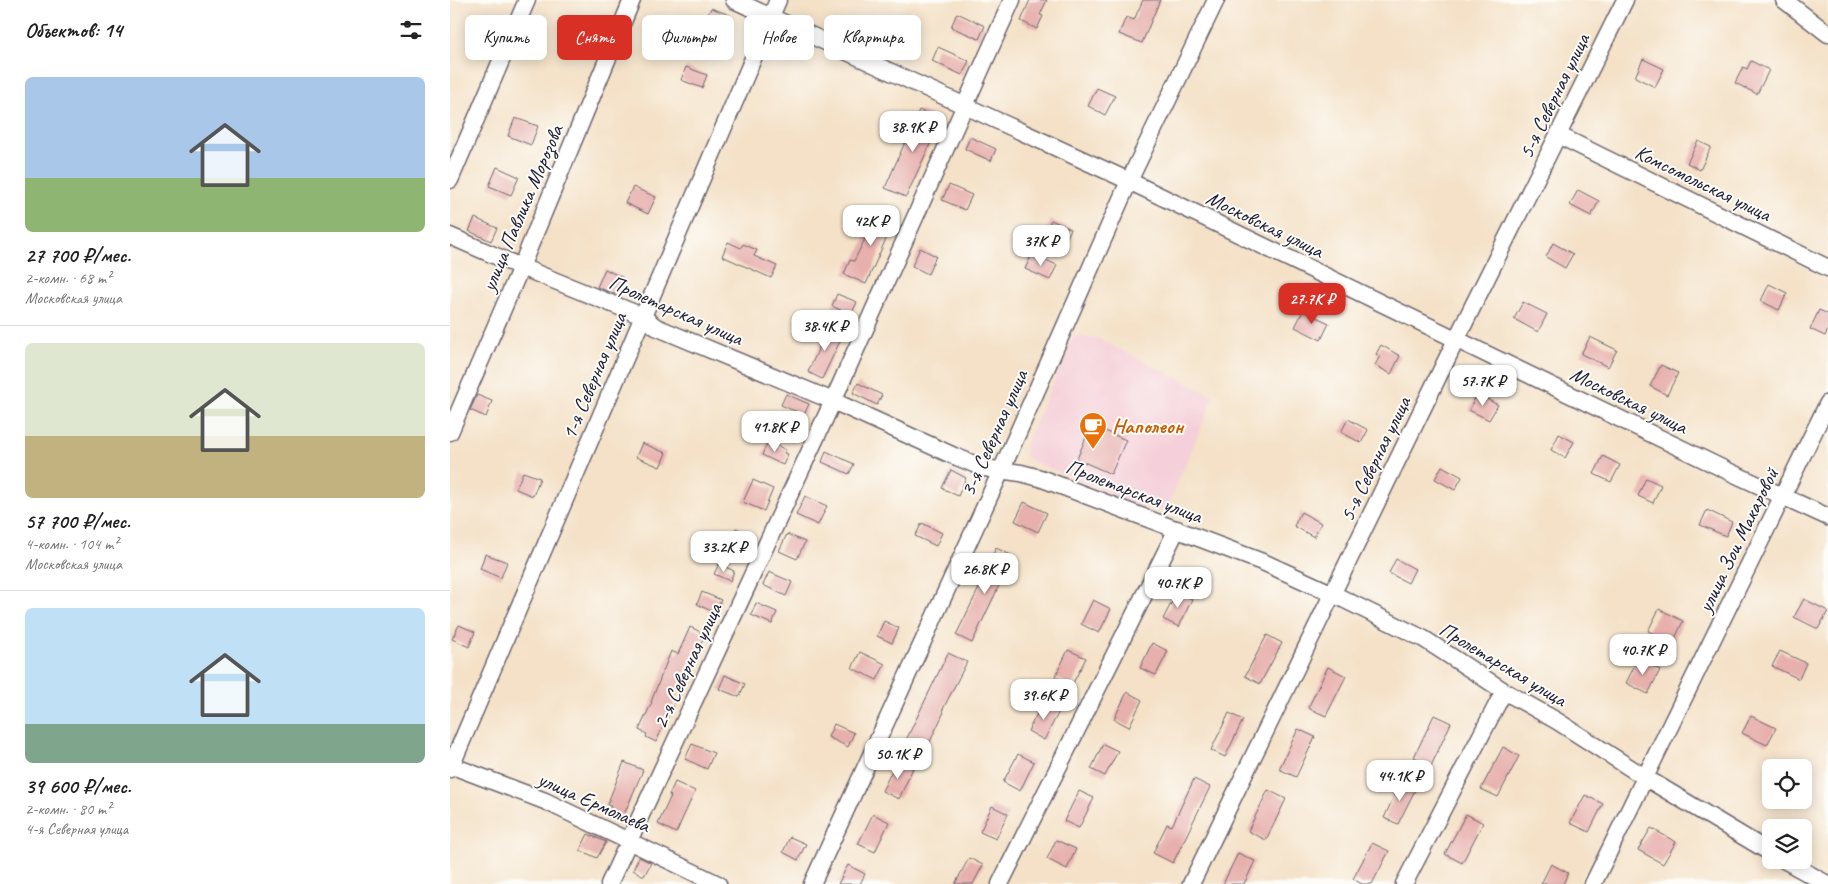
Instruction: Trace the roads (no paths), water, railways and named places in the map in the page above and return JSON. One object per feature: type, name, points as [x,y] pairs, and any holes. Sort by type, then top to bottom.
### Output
[{"type":"street","points":[[450,180],[527,0]]},
{"type":"street","name":"улица Павлика Морозова","points":[[450,432],[521,268],[632,0]]},
{"type":"street","name":"Московская улица","points":[[734,0],[767,15]]},
{"type":"street","name":"1-я Северная улица","points":[[772,15],[778,0]]},
{"type":"street","name":"2-я Северная улица","points":[[609,884],[833,401],[1012,0]]},
{"type":"street","name":"3-я Северная улица","points":[[812,884],[1001,471],[1129,181],[1216,0]]},
{"type":"street","name":"5-я Северная улица","points":[[1191,884],[1456,340],[1625,0]]},
{"type":"street","points":[[1784,0],[1828,34]]},
{"type":"street","name":"Московская улица","points":[[814,37],[1129,181],[1828,518]]},
{"type":"street","name":"1-я Северная улица","points":[[450,766],[752,60]]},
{"type":"street","name":"Комсомольская улица","points":[[1558,135],[1828,268]]},
{"type":"street","name":"Пролетарская улица","points":[[450,236],[521,268],[642,316],[656,327],[833,401],[954,456],[984,468],[1040,478],[1177,529],[1265,564],[1333,594],[1424,639],[1504,691],[1557,721],[1646,778],[1762,848]]},
{"type":"street","name":"улица Зои Макаровой","points":[[1593,884],[1828,403]]},
{"type":"street","points":[[1000,884],[1177,529]]},
{"type":"street","points":[[1404,884],[1504,691]]},
{"type":"street","name":"улица Ермолаева","points":[[450,766],[545,801],[718,884]]},
{"type":"street","points":[[1800,869],[1827,884]]},
{"type":"place","name":"Наполеон","points":[[1093,450]]}]
